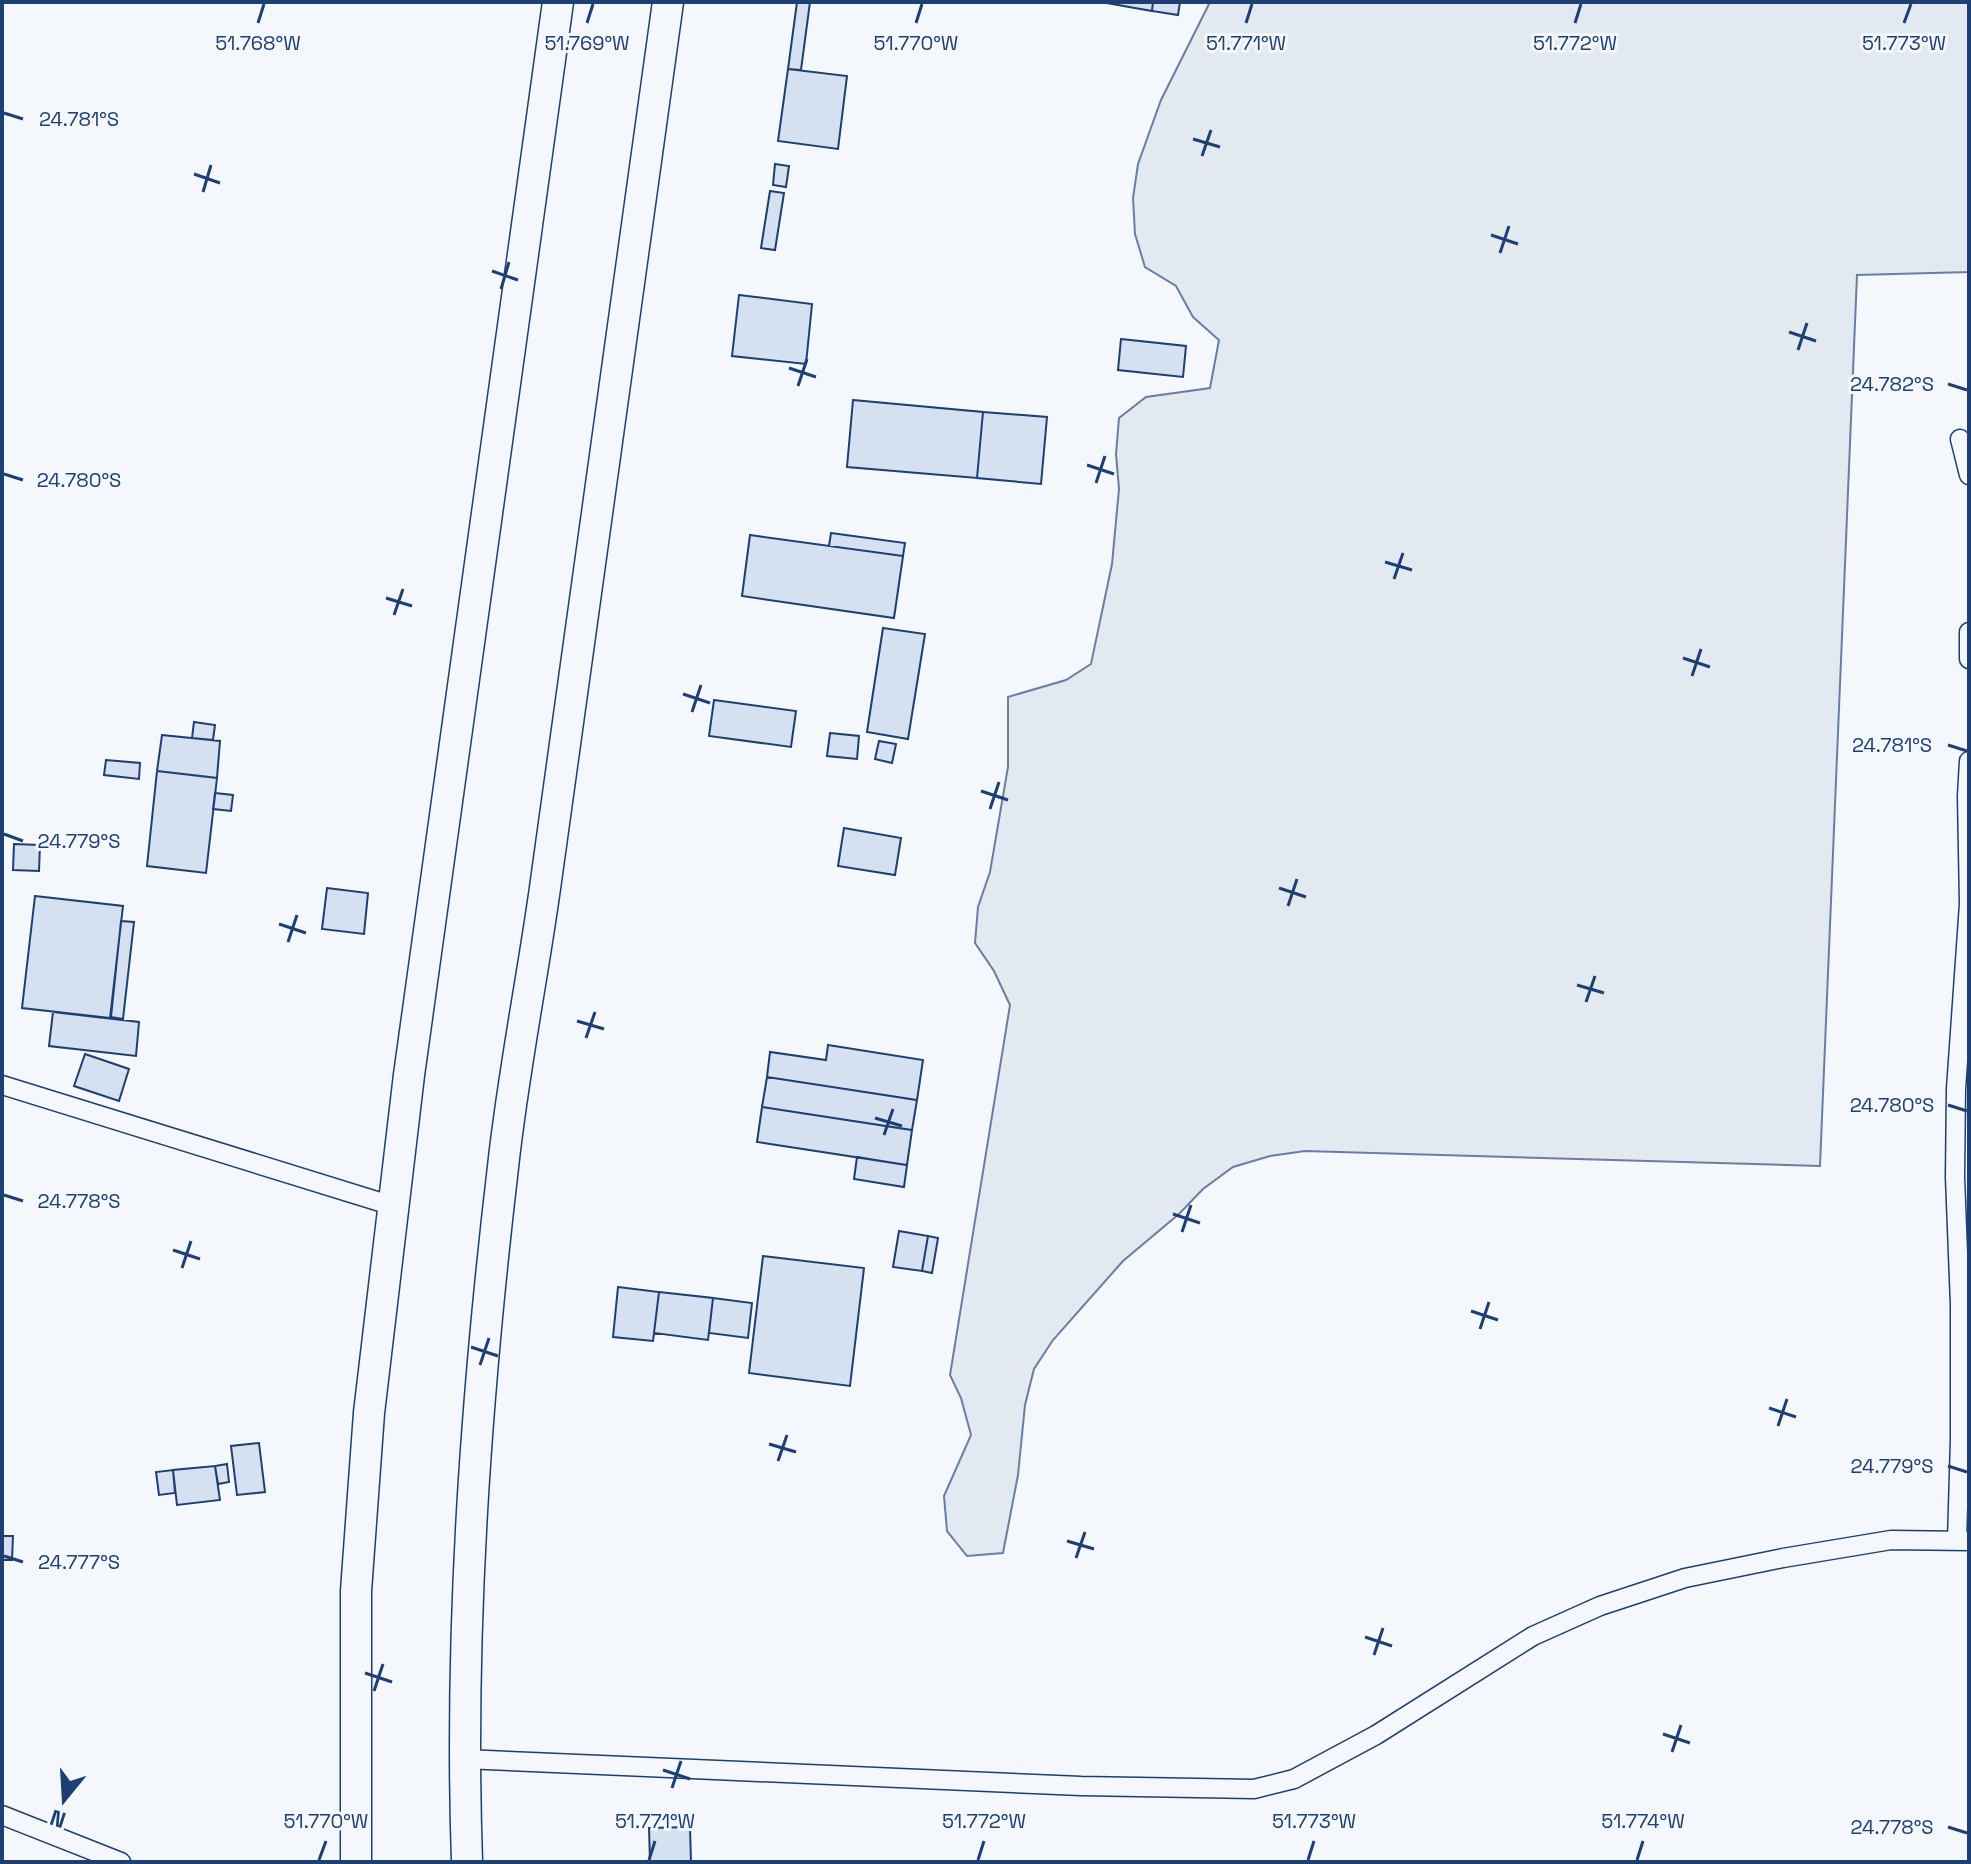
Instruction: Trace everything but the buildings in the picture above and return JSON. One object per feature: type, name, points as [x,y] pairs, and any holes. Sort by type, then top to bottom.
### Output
[{"type":"highway","points":[[356,1862],[356,1591],[369,1413],[393,1206],[558,2]]},
{"type":"highway","points":[[467,1862],[464,1759],[469,1586],[484,1347],[503,1162],[536,949],[668,2]]},
{"type":"street","points":[[1960,439],[1969,475]]},
{"type":"street","points":[[1969,632],[1969,659]]},
{"type":"street","points":[[464,1759],[1081,1786],[1254,1789],[1294,1779],[1376,1735],[1533,1636],[1600,1606],[1685,1578],[1783,1558],[1891,1540],[1963,1541],[1955,1177],[1956,1089],[1969,904],[1969,761]]},
{"type":"street","points":[[2,1085],[393,1206]]},
{"type":"street","points":[[2,1815],[121,1862]]},
{"type":"shaded area","points":[[1210,2],[1969,2],[1969,272],[1857,275],[1820,1166],[1305,1151],[1270,1156],[1233,1167],[1203,1189],[1179,1214],[1123,1261],[1053,1340],[1034,1369],[1025,1405],[1018,1475],[1003,1553],[967,1556],[947,1531],[944,1496],[971,1435],[961,1398],[950,1375],[1010,1005],[994,971],[975,943],[978,907],[990,872],[1008,767],[1008,697],[1066,680],[1091,664],[1112,564],[1119,489],[1116,454],[1119,418],[1146,397],[1210,388],[1219,340],[1193,317],[1176,286],[1145,267],[1135,234],[1133,198],[1138,164],[1161,100]]}]
